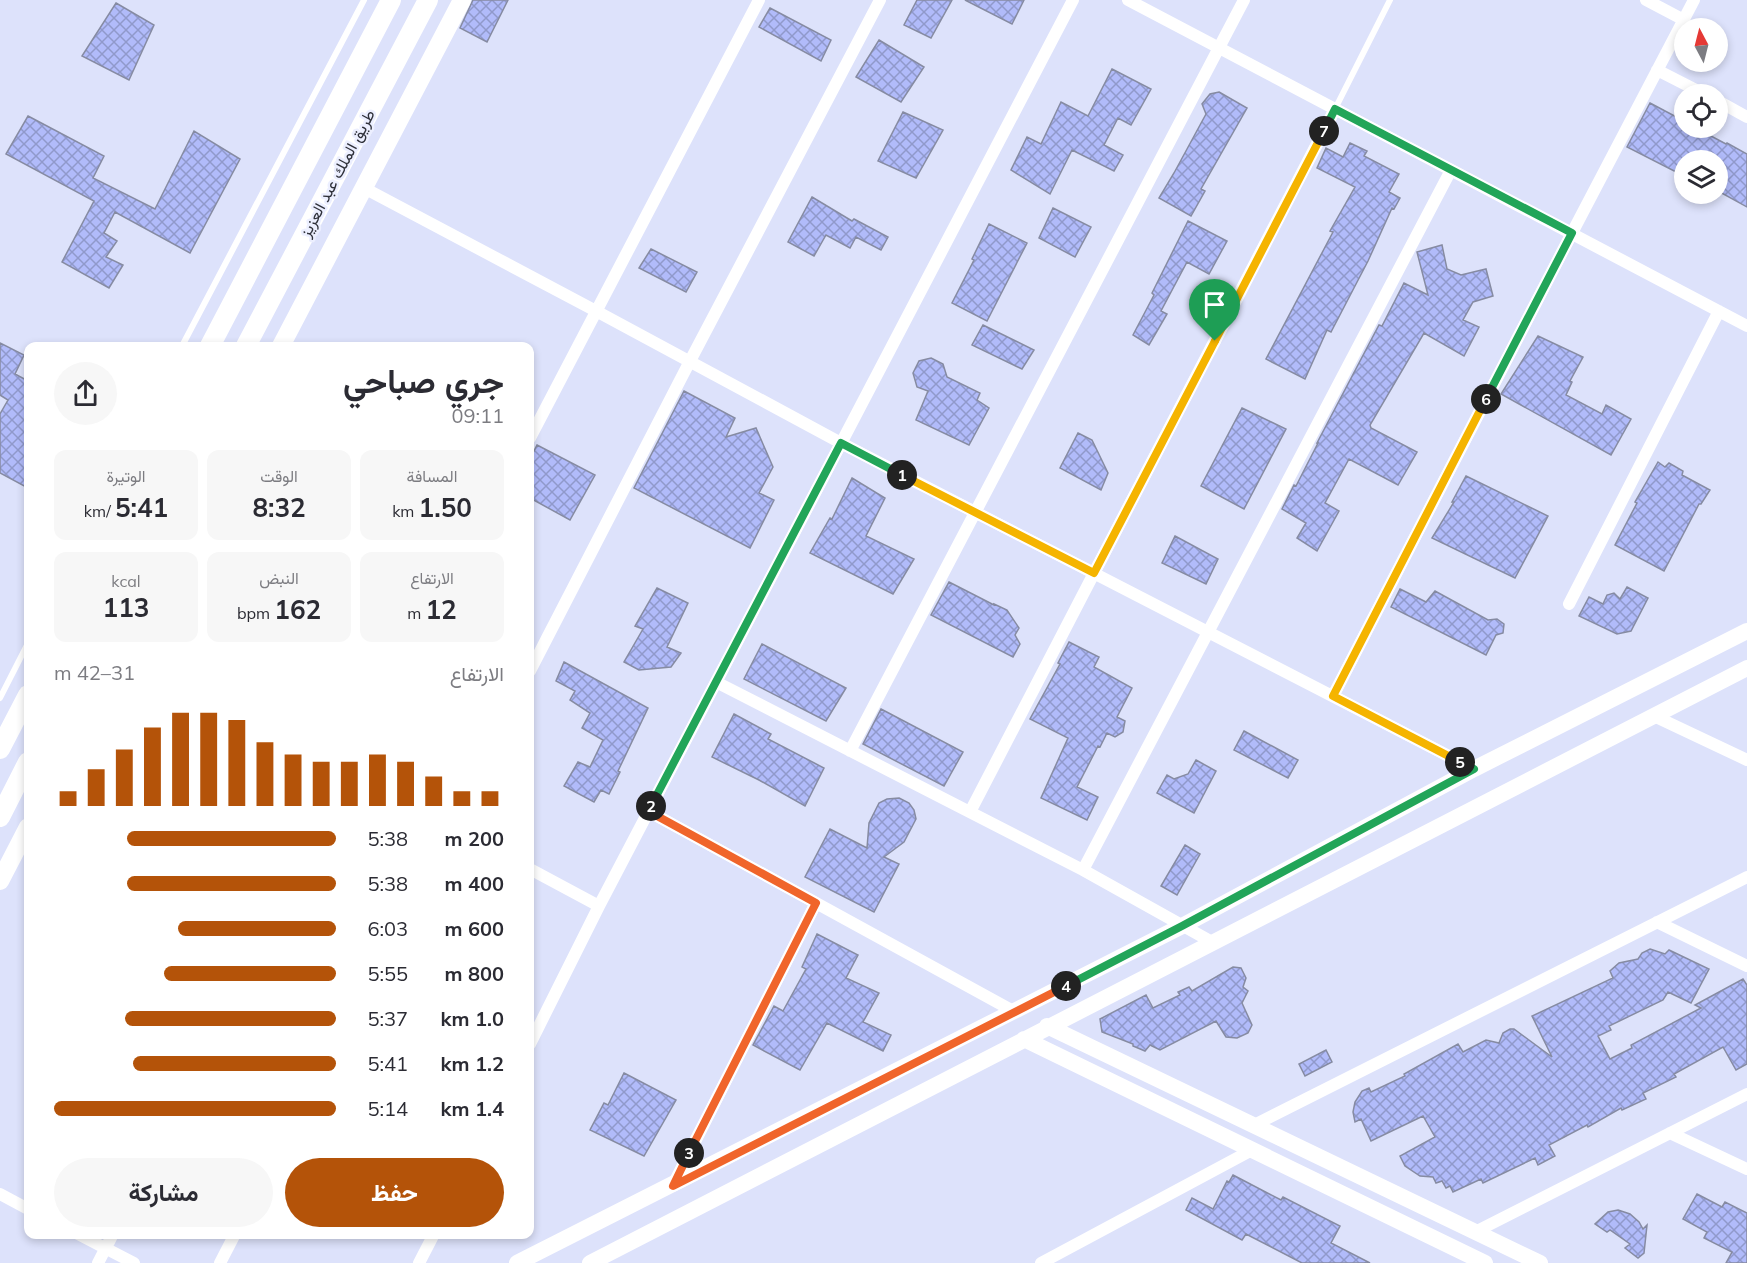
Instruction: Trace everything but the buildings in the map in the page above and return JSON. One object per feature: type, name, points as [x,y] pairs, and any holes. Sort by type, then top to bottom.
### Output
[{"type":"main road","name":"طريق الملك عبد العزيز","points":[[212,342],[391,0]]},
{"type":"main road","name":"طريق الملك عبد العزيز","points":[[248,342],[428,0]]},
{"type":"main road","points":[[283,342],[462,0]]},
{"type":"main road","points":[[0,749],[24,703]]},
{"type":"main road","points":[[0,817],[24,770]]},
{"type":"main road","points":[[0,881],[24,835]]},
{"type":"street","points":[[534,430],[759,0]]},
{"type":"street","points":[[534,663],[880,0]]},
{"type":"street","points":[[534,1036],[648,811],[1073,0]]},
{"type":"street","points":[[1128,0],[1747,326]]},
{"type":"street","points":[[850,751],[1244,0]]},
{"type":"street","points":[[1646,0],[1680,18]]},
{"type":"street","points":[[1685,18],[1694,0]]},
{"type":"street","points":[[1333,696],[1674,39]]},
{"type":"street","points":[[1657,70],[1684,84]]},
{"type":"street","points":[[1728,107],[1747,117]]},
{"type":"street","points":[[970,812],[1335,109]]},
{"type":"street","points":[[1083,870],[1451,170]]},
{"type":"street","points":[[364,188],[841,443],[1474,769]]},
{"type":"street","points":[[1569,604],[1719,311]]},
{"type":"street","points":[[517,1263],[1015,1012],[1182,926],[1474,769],[1747,631]]},
{"type":"street","points":[[590,1263],[1747,668]]},
{"type":"street","points":[[716,682],[1083,870],[1212,942]]},
{"type":"street","points":[[1654,716],[1747,760]]},
{"type":"street","points":[[648,811],[1015,1012]]},
{"type":"street","points":[[534,871],[599,906]]},
{"type":"street","points":[[1254,1125],[1747,877]]},
{"type":"street","points":[[673,1186],[816,903]]},
{"type":"street","points":[[1657,922],[1747,966]]},
{"type":"street","points":[[1047,1026],[1540,1263]]},
{"type":"street","points":[[1024,1039],[1485,1263]]},
{"type":"street","points":[[1475,1232],[1747,1094]]},
{"type":"street","points":[[1670,1133],[1747,1169]]},
{"type":"street","points":[[1050,1262],[1252,1150]]},
{"type":"street","points":[[0,1194],[24,1207]]},
{"type":"street","points":[[87,1239],[134,1263]]},
{"type":"street","points":[[98,1263],[111,1239]]},
{"type":"street","points":[[220,1263],[232,1239]]},
{"type":"street","points":[[419,1263],[431,1239]]},
{"type":"lane","points":[[184,342],[364,0]]},
{"type":"lane","points":[[1335,109],[1390,0]]},
{"type":"lane","points":[[0,698],[24,651]]},
{"type":"route","points":[[1335,109],[1572,233],[1333,696],[1474,769],[1182,926],[673,1186],[816,903],[648,811],[841,443],[1094,573],[1215,341],[1335,109]]}]
